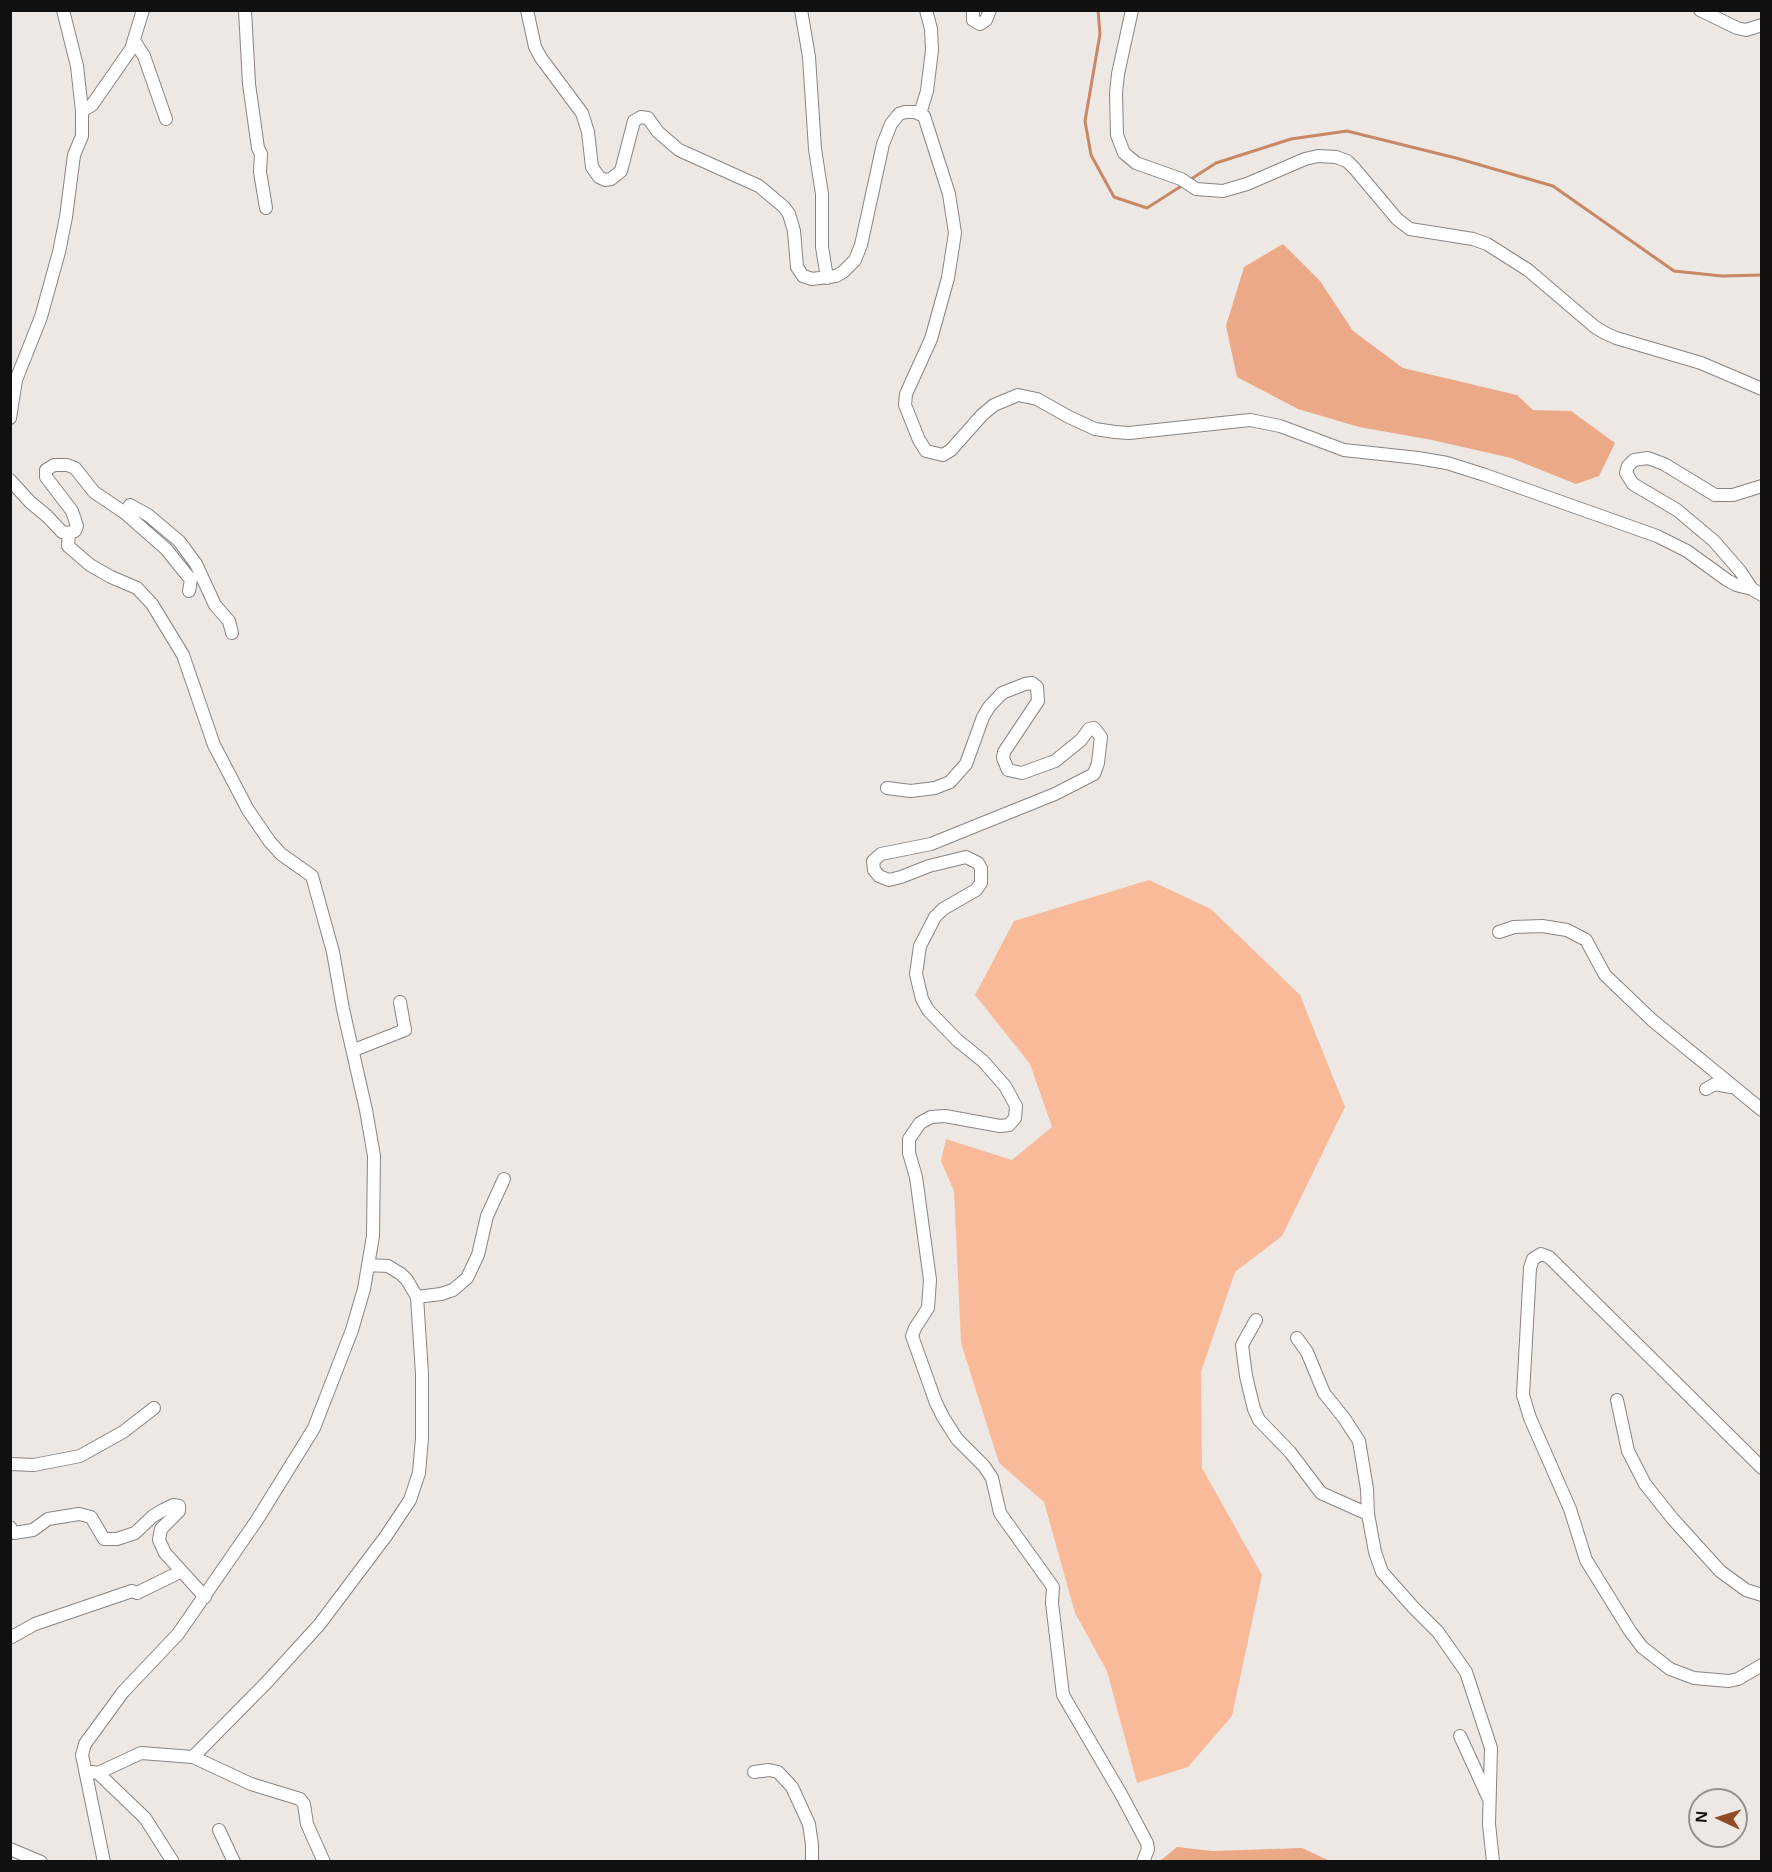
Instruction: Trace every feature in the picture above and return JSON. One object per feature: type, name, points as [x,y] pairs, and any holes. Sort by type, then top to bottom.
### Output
[{"type":"street","points":[[10,418],[16,380],[41,317],[59,252],[74,155],[82,136],[77,66],[63,10]]},
{"type":"street","points":[[82,111],[92,105],[135,42],[143,10]]},
{"type":"street","points":[[245,10],[249,84],[258,148],[261,154],[260,172],[266,208]]},
{"type":"street","points":[[527,10],[535,47],[582,113],[588,132],[592,167],[599,177],[605,180],[610,179],[621,171],[634,121],[641,117],[648,118],[658,132],[679,150],[750,182],[769,193],[784,207],[792,223],[796,242],[796,259],[800,272],[813,279],[827,278],[843,272],[859,253],[880,155],[891,124],[899,114],[905,112],[920,114],[926,120],[949,194],[955,232],[948,278],[931,339],[906,394],[907,412],[926,451],[943,454],[951,450],[994,405],[1018,395],[1037,399],[1095,429],[1114,432],[1129,433],[1250,420],[1280,426],[1344,450],[1447,463],[1485,475],[1657,536],[1687,551],[1727,580],[1757,592]]},
{"type":"street","points":[[801,10],[809,57],[815,148],[822,194],[822,247],[827,278]]},
{"type":"street","points":[[920,114],[927,90],[932,50],[931,29],[926,10]]},
{"type":"street","points":[[973,10],[973,20],[980,24],[986,20],[990,10]]},
{"type":"street","points":[[1132,10],[1118,75],[1117,135],[1124,153],[1136,163],[1185,181],[1196,189],[1223,191],[1247,184],[1305,159],[1318,156],[1336,157],[1347,161],[1397,219],[1410,229],[1473,239],[1487,244],[1528,270],[1605,333],[1701,363],[1761,389]]},
{"type":"street","points":[[1700,10],[1737,28],[1746,30],[1761,25]]},
{"type":"street","points":[[135,42],[144,56],[166,120]]},
{"type":"street","points":[[1757,592],[1714,541],[1677,510],[1633,484],[1626,473],[1628,466],[1634,460],[1648,458],[1664,464],[1715,495],[1732,495],[1761,486]]},
{"type":"street","points":[[10,480],[62,532],[69,533],[75,531],[77,526],[72,511],[46,477],[46,470],[54,465],[67,465],[75,468],[94,492],[125,513],[166,549],[182,572],[191,580],[189,591]]},
{"type":"street","points":[[125,513],[130,505],[148,515],[178,541],[196,564],[215,605],[230,621],[232,633]]},
{"type":"street","points":[[69,533],[68,546],[90,565],[137,588],[152,604],[183,655],[214,745],[248,810],[281,854],[312,876],[333,952],[343,1009],[372,1136],[374,1156],[375,1217],[364,1289],[355,1320],[314,1428],[258,1520],[205,1597],[178,1634],[123,1692],[85,1743],[82,1755],[104,1862]]},
{"type":"street","points":[[887,789],[911,791],[935,788],[950,782],[966,764],[983,717],[989,707],[1002,693],[1025,684],[1032,683],[1037,687],[1038,701],[1005,752],[1004,765],[1008,770],[1022,773],[1055,761],[1081,740],[1089,729],[1094,728],[1101,737],[1098,763],[1094,774],[1055,794],[931,844],[881,854],[873,861],[874,870],[879,876],[889,880],[929,866],[966,857],[978,863],[981,868],[981,883],[976,890],[935,917],[920,946],[916,974],[922,999],[928,1010],[957,1040],[983,1061],[1005,1086],[1016,1106],[1016,1118],[1009,1125],[1000,1126],[945,1116],[931,1117],[920,1123],[909,1139],[909,1153],[916,1177],[930,1280],[928,1308],[912,1336],[943,1417],[957,1439],[984,1466],[992,1478],[999,1513],[1053,1587],[1052,1603],[1063,1695],[1121,1794],[1147,1844],[1148,1848],[1143,1862]]},
{"type":"street","points":[[1499,932],[1514,927],[1542,927],[1567,930],[1586,940],[1605,975],[1628,998],[1761,1110]]},
{"type":"street","points":[[354,1050],[405,1030],[400,1002]]},
{"type":"street","points":[[1706,1089],[1715,1084],[1722,1084],[1738,1089]]},
{"type":"street","points":[[417,1296],[441,1294],[453,1290],[467,1278],[478,1255],[487,1216],[504,1179]]},
{"type":"street","points":[[1761,1468],[1549,1257],[1541,1254],[1533,1259],[1530,1268],[1523,1395],[1530,1418],[1567,1503],[1586,1560],[1642,1647],[1670,1669],[1704,1680],[1729,1681],[1748,1674],[1761,1665]]},
{"type":"street","points":[[193,1757],[267,1682],[319,1624],[386,1536],[410,1500],[419,1473],[422,1438],[422,1374],[417,1296],[401,1274],[388,1266],[368,1265]]},
{"type":"street","points":[[1256,1320],[1242,1346],[1246,1376],[1259,1420],[1290,1452],[1321,1493],[1368,1514]]},
{"type":"street","points":[[1297,1338],[1307,1352],[1324,1393],[1359,1440],[1367,1489],[1368,1514],[1375,1552],[1382,1572],[1438,1632],[1466,1672],[1491,1748],[1492,1862]]},
{"type":"street","points":[[1617,1400],[1628,1450],[1645,1485],[1720,1571],[1746,1590],[1761,1595]]},
{"type":"street","points":[[10,1464],[34,1465],[80,1456],[123,1432],[154,1408]]},
{"type":"street","points":[[10,1527],[14,1533],[23,1532],[33,1530],[48,1520],[79,1514],[91,1517],[104,1539],[117,1539],[135,1533],[163,1510],[173,1505],[179,1506],[179,1510],[161,1529],[159,1540],[165,1553],[180,1572],[205,1597]]},
{"type":"street","points":[[10,1638],[35,1624],[132,1591],[137,1593],[180,1572]]},
{"type":"street","points":[[1460,1736],[1490,1801]]},
{"type":"street","points":[[85,1771],[98,1773],[141,1754],[193,1757],[251,1784],[300,1799],[304,1804],[307,1824],[324,1862]]},
{"type":"street","points":[[754,1772],[769,1770],[778,1772],[792,1787],[809,1824],[812,1862]]},
{"type":"street","points":[[98,1773],[146,1818],[173,1862]]},
{"type":"street","points":[[219,1830],[234,1862]]},
{"type":"street","points":[[10,1849],[41,1862]]},
{"type":"shaded area","points":[[1283,244],[1320,281],[1353,331],[1403,368],[1517,395],[1533,410],[1571,411],[1615,443],[1599,476],[1576,484],[1511,458],[1432,440],[1359,427],[1298,409],[1237,377],[1226,326],[1244,267]]},
{"type":"shaded area","points":[[1149,880],[1211,909],[1300,995],[1345,1107],[1282,1236],[1235,1272],[1201,1372],[1202,1468],[1262,1575],[1232,1716],[1188,1767],[1137,1783],[1107,1671],[1075,1613],[1044,1502],[999,1463],[961,1343],[954,1191],[941,1161],[946,1139],[1012,1160],[1052,1127],[1030,1064],[975,995],[1014,921]]},
{"type":"shaded area","points":[[1177,1847],[1212,1851],[1302,1848],[1330,1861],[1160,1861]]},
{"type":"waterway","points":[[1098,10],[1100,34],[1085,121],[1091,155],[1114,197],[1147,208],[1183,185]]},
{"type":"waterway","points":[[1188,181],[1216,163],[1291,139],[1347,131],[1456,158],[1553,186],[1674,271],[1722,276],[1762,275]]}]
